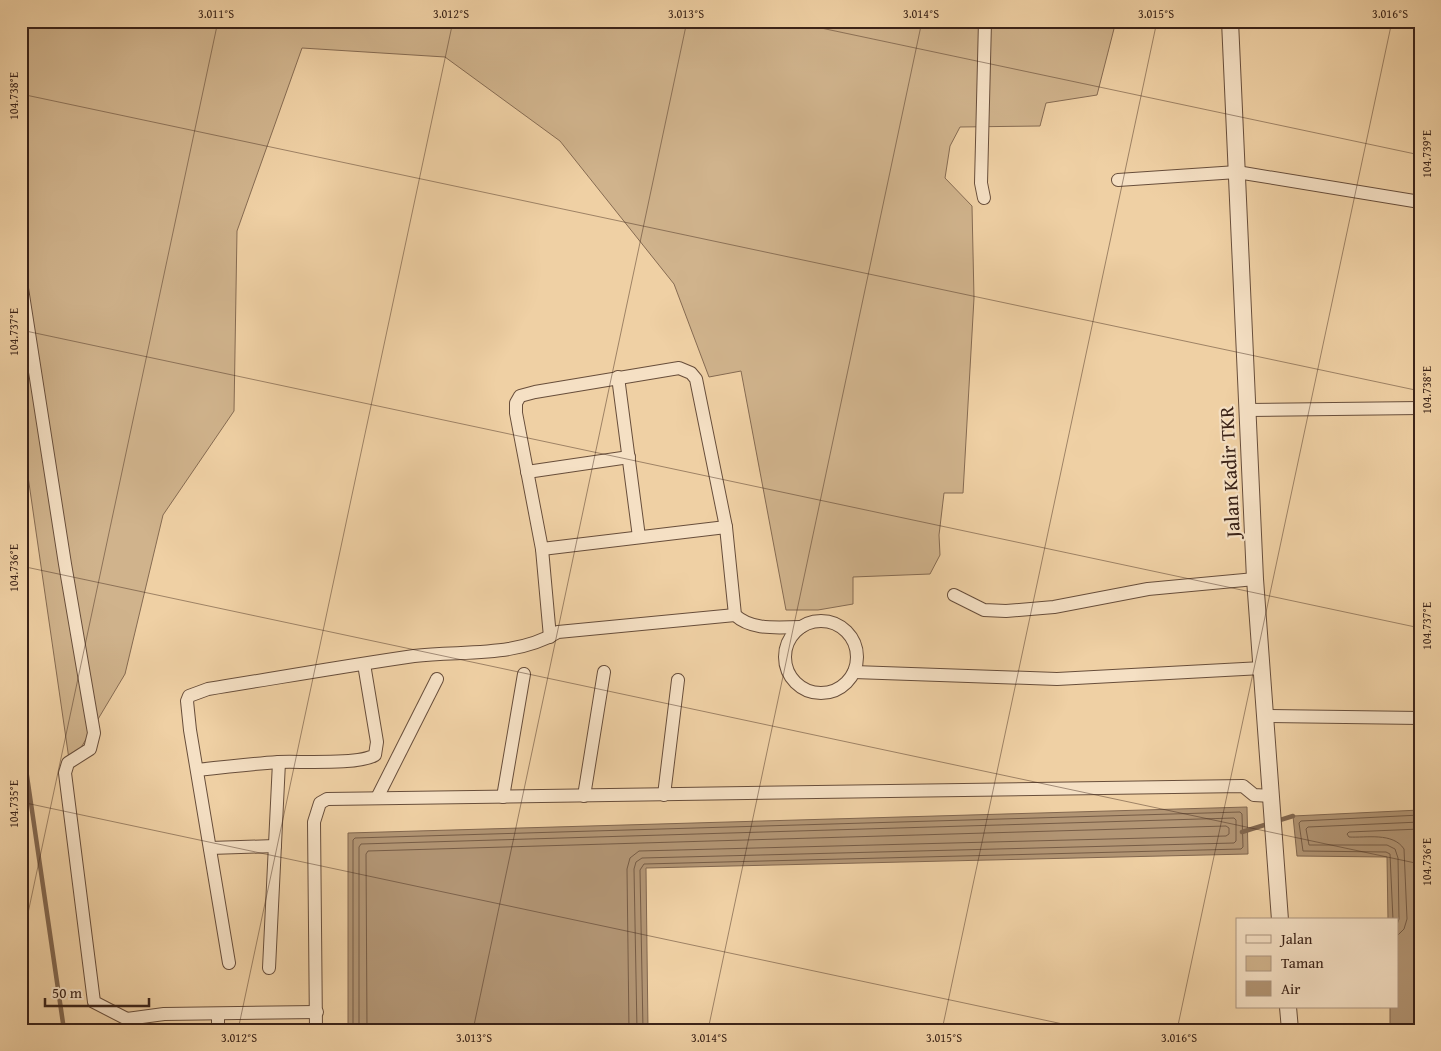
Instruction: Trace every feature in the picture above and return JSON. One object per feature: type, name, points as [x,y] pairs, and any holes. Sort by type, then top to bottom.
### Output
[{"type":"street","points":[[984,198],[981,183],[985,21]]},
{"type":"street","name":"Jalan Kadir TKR","points":[[1230,21],[1256,579],[1280,918]]},
{"type":"street","points":[[1118,180],[1237,172],[1420,202]]},
{"type":"street","points":[[21,282],[64,564],[94,733],[90,749],[68,763],[65,773],[94,1002],[128,1024],[164,1014],[317,1012]]},
{"type":"street","points":[[550,637],[542,548],[516,413],[516,403],[520,396],[618,377],[679,368],[691,372],[696,379],[726,527],[735,615],[742,622],[751,625],[801,627],[821,621],[831,622],[844,630],[854,642],[857,651],[854,672],[849,680],[832,692],[812,692],[794,682],[788,673],[786,653],[788,643],[801,627]]},
{"type":"street","points":[[618,377],[639,537]]},
{"type":"street","points":[[1248,410],[1420,408]]},
{"type":"street","points":[[527,472],[628,457]]},
{"type":"street","points":[[542,548],[726,527]]},
{"type":"street","points":[[954,595],[984,610],[1006,612],[1054,606],[1148,589],[1256,579]]},
{"type":"street","points":[[229,963],[197,770],[187,701],[189,696],[208,689],[416,656],[510,650],[542,642],[558,632],[735,615]]},
{"type":"street","points":[[197,770],[279,762],[351,760],[370,758],[375,755],[378,742],[364,664]]},
{"type":"street","points":[[854,672],[1057,680],[1262,668]]},
{"type":"street","points":[[584,796],[604,672]]},
{"type":"street","points":[[503,797],[524,674]]},
{"type":"street","points":[[377,798],[437,679]]},
{"type":"street","points":[[664,795],[678,680]]},
{"type":"street","points":[[1266,716],[1420,718]]},
{"type":"street","points":[[269,968],[279,762]]},
{"type":"street","points":[[316,1030],[316,812],[320,802],[327,799],[1243,786],[1254,794],[1272,798]]},
{"type":"street","points":[[210,848],[275,846]]},
{"type":"street","points":[[1288,1008],[1290,1030]]},
{"type":"street","points":[[218,1014],[218,1030]]},
{"type":"green space","points":[[21,21],[1116,21],[1097,95],[1046,103],[1040,126],[960,127],[950,146],[945,178],[972,206],[974,298],[963,493],[944,493],[939,535],[940,555],[930,574],[853,577],[853,604],[818,610],[786,610],[741,371],[709,377],[674,284],[560,141],[445,57],[302,48],[237,231],[234,411],[163,515],[125,674],[70,766],[21,428]]},
{"type":"water","points":[[1247,807],[1248,854],[646,868],[648,1030],[348,1030],[348,833]]},
{"type":"water","points":[[1420,810],[1420,1030],[1390,1030],[1390,1008],[1398,1008],[1398,918],[1388,918],[1387,857],[1297,856],[1293,816]]},
{"type":"waterway","points":[[21,735],[64,1030]]},
{"type":"waterway","points":[[1242,832],[1293,816]]}]
